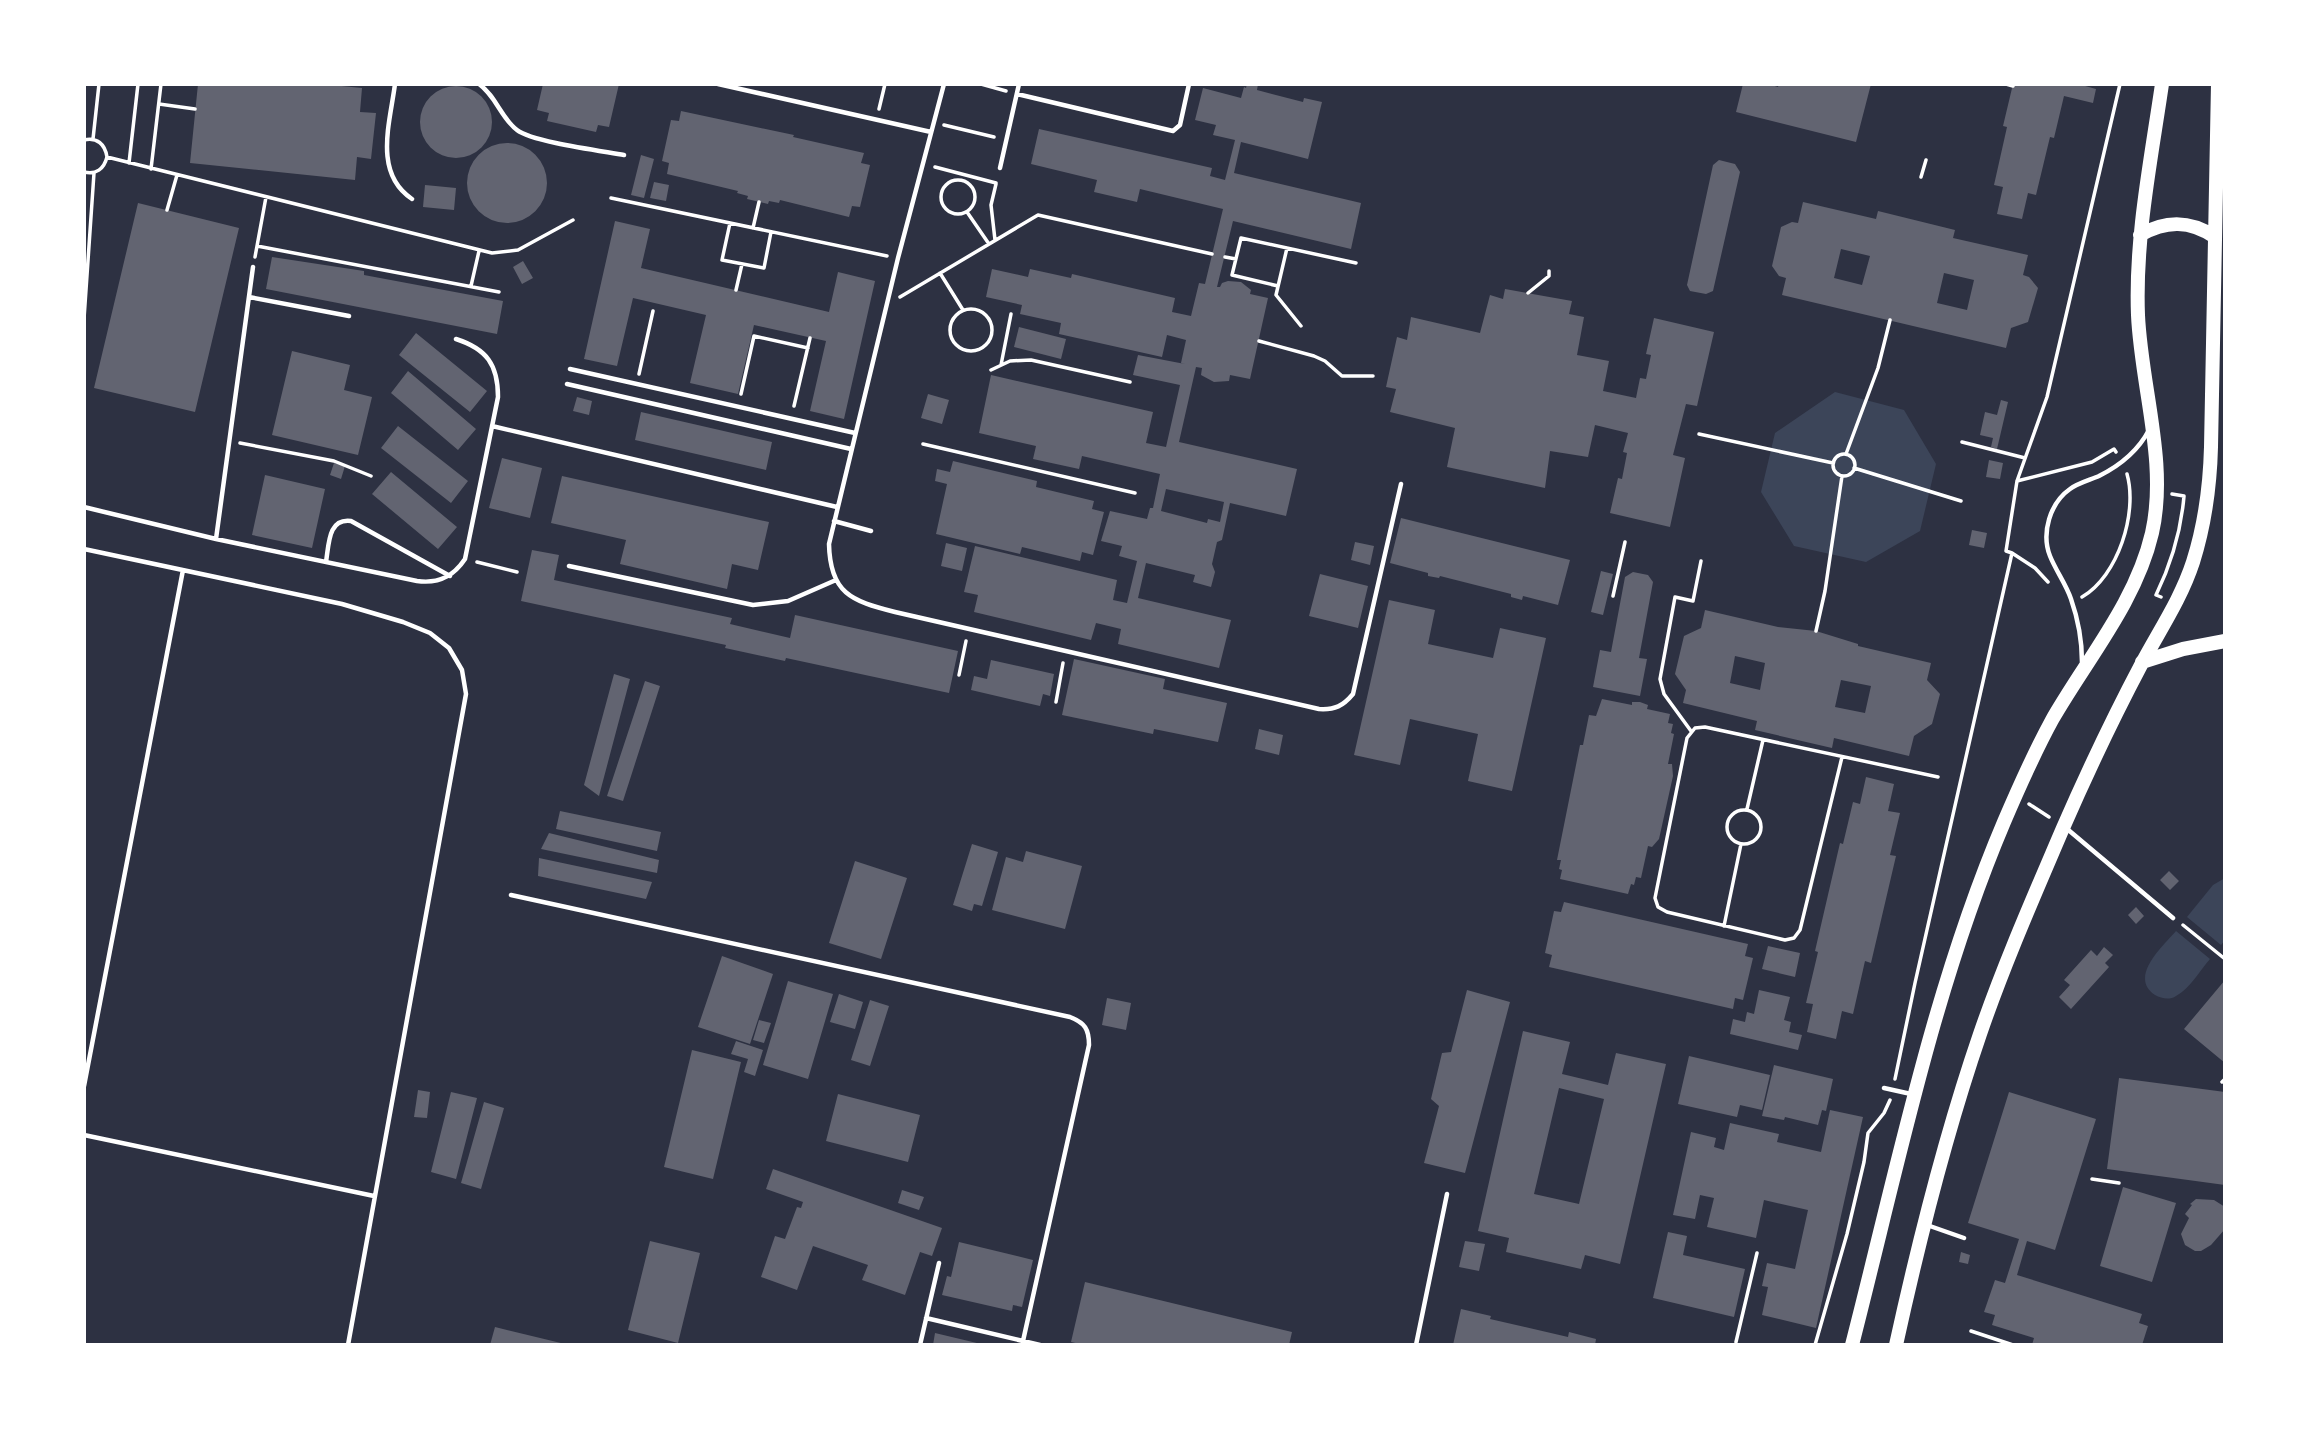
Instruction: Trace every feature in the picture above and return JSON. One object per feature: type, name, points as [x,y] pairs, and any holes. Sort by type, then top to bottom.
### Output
[{"type":"main road","points":[[1852,1345],[1940,1003],[1984,874],[2015,796],[2052,720],[2128,596],[2140,571],[2152,532],[2157,491],[2157,458],[2139,337],[2138,286],[2140,235],[2161,84]]},
{"type":"main road","points":[[2218,84],[2225,105]]},
{"type":"main road","points":[[1896,1345],[1923,1223],[1980,1034],[2008,957],[2114,716],[2176,604],[2193,563],[2207,498],[2211,447],[2218,84]]},
{"type":"main road","points":[[2140,235],[2152,229],[2178,223],[2204,229],[2215,237]]},
{"type":"main road","points":[[2211,447],[2225,460]]},
{"type":"main road","points":[[2142,662],[2183,649],[2225,641]]},
{"type":"lane","points":[[395,84],[387,161],[393,180],[412,198]]},
{"type":"lane","points":[[479,84],[519,132],[527,136],[624,155]]},
{"type":"lane","points":[[718,84],[931,132]]},
{"type":"lane","points":[[944,84],[898,258],[829,544],[830,562],[836,580],[847,595],[863,604],[1332,710],[1345,704],[1353,694],[1401,484]]},
{"type":"lane","points":[[1000,168],[1019,84]]},
{"type":"lane","points":[[1017,94],[1173,131],[1180,125],[1189,84]]},
{"type":"lane","points":[[216,539],[253,267]]},
{"type":"lane","points":[[249,297],[349,316]]},
{"type":"lane","points":[[84,506],[216,539],[429,583],[450,576],[464,559],[498,397],[498,381],[493,366],[484,353],[471,344],[456,339]]},
{"type":"lane","points":[[570,369],[855,433]]},
{"type":"lane","points":[[567,384],[851,449]]},
{"type":"lane","points":[[492,426],[837,507]]},
{"type":"lane","points":[[2082,671],[2081,636],[2073,602],[2050,557],[2046,533],[2048,521],[2061,497],[2071,488],[2101,475],[2123,461],[2143,441],[2151,426]]},
{"type":"lane","points":[[326,562],[332,530],[338,522],[345,520],[450,576]]},
{"type":"lane","points":[[834,521],[871,531]]},
{"type":"lane","points":[[84,549],[342,604],[402,622],[430,633],[449,648],[462,670],[466,694],[348,1345]]},
{"type":"lane","points":[[569,566],[753,605],[788,601],[836,580]]},
{"type":"lane","points":[[84,1086],[183,570]]},
{"type":"lane","points":[[2064,826],[2173,918]]},
{"type":"lane","points":[[511,895],[1070,1017],[1082,1022],[1089,1032],[1089,1045],[1023,1341]]},
{"type":"lane","points":[[1885,1088],[1915,1095]]},
{"type":"lane","points":[[84,1135],[375,1196]]},
{"type":"lane","points":[[1416,1345],[1447,1194]]},
{"type":"lane","points":[[1923,1223],[1964,1238]]},
{"type":"lane","points":[[920,1345],[939,1263]]},
{"type":"lane","points":[[926,1318],[1040,1345]]},
{"type":"path","points":[[93,139],[99,84]]},
{"type":"path","points":[[129,163],[138,84]]},
{"type":"path","points":[[151,169],[161,84]]},
{"type":"path","points":[[876,120],[885,84]]},
{"type":"path","points":[[981,84],[1017,94]]},
{"type":"path","points":[[2006,84],[2013,86]]},
{"type":"path","points":[[2052,589],[2035,568],[2006,551],[2017,481],[2048,397],[2120,84]]},
{"type":"path","points":[[159,104],[195,109]]},
{"type":"path","points":[[934,122],[1007,140]]},
{"type":"path","points":[[84,140],[93,139],[103,146],[107,157],[100,170],[84,173]]},
{"type":"path","points":[[107,157],[492,253],[518,250],[572,220]]},
{"type":"path","points":[[1921,177],[1926,160]]},
{"type":"path","points":[[923,164],[996,183]]},
{"type":"path","points":[[995,240],[991,205],[1000,168]]},
{"type":"path","points":[[84,319],[87,240],[94,173]]},
{"type":"path","points":[[167,210],[177,175]]},
{"type":"path","points":[[963,180],[974,188],[976,201],[967,212],[954,214],[943,206],[941,192],[949,181],[963,180]]},
{"type":"path","points":[[253,267],[265,197]]},
{"type":"path","points":[[611,198],[898,258]]},
{"type":"path","points":[[753,228],[759,202]]},
{"type":"path","points":[[967,212],[989,244]]},
{"type":"path","points":[[887,305],[1038,215],[1212,254]]},
{"type":"path","points":[[84,219],[91,220]]},
{"type":"path","points":[[730,223],[722,260],[764,268],[771,232]]},
{"type":"path","points":[[1278,286],[1232,275],[1241,238],[1356,263]]},
{"type":"path","points":[[257,246],[499,292]]},
{"type":"path","points":[[1287,248],[1276,295],[1301,326]]},
{"type":"path","points":[[471,286],[479,251]]},
{"type":"path","points":[[1225,257],[1236,259]]},
{"type":"path","points":[[736,290],[742,264]]},
{"type":"path","points":[[1528,293],[1549,276],[1549,271]]},
{"type":"path","points":[[940,273],[963,310]]},
{"type":"path","points":[[963,310],[977,310],[989,319],[992,333],[990,340],[979,350],[964,350],[953,341],[950,334],[952,320],[963,310]]},
{"type":"path","points":[[637,384],[653,311]]},
{"type":"path","points":[[1001,365],[1011,314]]},
{"type":"path","points":[[1846,454],[1878,368],[1890,320]]},
{"type":"path","points":[[739,407],[754,335],[808,348]]},
{"type":"path","points":[[792,419],[810,338]]},
{"type":"path","points":[[1259,341],[1314,356],[1325,361],[1342,376],[1373,376]]},
{"type":"path","points":[[991,370],[1001,365],[1031,360],[1130,382]]},
{"type":"path","points":[[1699,434],[1833,463]]},
{"type":"path","points":[[231,442],[334,461],[371,476]]},
{"type":"path","points":[[1962,442],[2025,458]]},
{"type":"path","points":[[923,444],[1136,493]]},
{"type":"path","points":[[2017,481],[2092,462],[2115,449],[2123,461],[2131,496],[2124,537],[2100,581],[2088,593],[2073,602]]},
{"type":"path","points":[[1846,454],[1853,459],[1854,468],[1850,474],[1842,476],[1835,471],[1833,463],[1838,456],[1846,454]]},
{"type":"path","points":[[1854,468],[1961,501]]},
{"type":"path","points":[[1816,631],[1825,591],[1842,476]]},
{"type":"path","points":[[1613,596],[1625,542]]},
{"type":"path","points":[[1815,1345],[1847,1234],[1868,1133],[1884,1113],[1893,1090],[2012,554]]},
{"type":"path","points":[[464,559],[517,572]]},
{"type":"path","points":[[1691,731],[1664,694],[1659,671],[1675,597],[1693,601],[1701,561]]},
{"type":"path","points":[[960,675],[969,629]]},
{"type":"path","points":[[1056,702],[1065,650]]},
{"type":"path","points":[[1842,757],[1798,935],[1785,940],[1667,912],[1658,907],[1655,903],[1687,738],[1691,731],[1705,727],[1938,776]]},
{"type":"path","points":[[1746,810],[1763,740]]},
{"type":"path","points":[[2015,796],[2064,826]]},
{"type":"path","points":[[1746,810],[1757,817],[1760,830],[1754,841],[1741,844],[1730,837],[1727,824],[1734,813],[1746,810]]},
{"type":"path","points":[[1724,926],[1741,844]]},
{"type":"path","points":[[2173,918],[2225,959]]},
{"type":"path","points":[[2092,1179],[2119,1182]]},
{"type":"path","points":[[1736,1342],[1757,1253]]},
{"type":"path","points":[[1971,1331],[2013,1345]]},
{"type":"shaded area","points":[[1835,392],[1904,410],[1936,464],[1920,531],[1866,562],[1794,546],[1761,492],[1775,433]]},
{"type":"shaded area","points":[[2225,878],[2225,940],[2221,945],[2187,917],[2213,885]]},
{"type":"shaded area","points":[[2176,931],[2210,959],[2181,993],[2171,998],[2163,998],[2148,988],[2146,971],[2150,962]]},
{"type":"building","points":[[198,84],[321,84],[362,88],[360,112],[376,113],[371,159],[357,157],[355,180],[190,163]]},
{"type":"building","points":[[543,84],[619,84],[609,127],[598,125],[596,132],[547,121],[549,113],[537,110]]},
{"type":"building","points":[[1247,84],[1258,84],[1257,90],[1303,102],[1304,98],[1322,102],[1308,159],[1241,142],[1234,173],[1361,203],[1351,249],[1233,221],[1217,287],[1228,281],[1241,282],[1251,290],[1250,294],[1268,298],[1250,379],[1230,375],[1229,381],[1214,382],[1201,375],[1202,368],[1196,367],[1179,442],[1297,469],[1286,516],[1230,503],[1222,540],[1217,542],[1212,564],[1215,572],[1211,587],[1193,582],[1195,575],[1146,563],[1138,598],[1231,620],[1219,668],[1118,644],[1121,629],[1096,623],[1091,640],[974,612],[978,595],[964,592],[975,546],[1117,580],[1113,600],[1127,603],[1137,561],[1119,556],[1122,546],[1101,541],[1110,511],[1147,519],[1150,508],[1153,508],[1160,474],[1082,456],[1079,469],[1033,459],[1036,446],[979,433],[991,375],[1153,412],[1146,443],[1166,447],[1180,385],[1133,375],[1138,355],[1185,364],[1181,363],[1186,340],[1167,335],[1162,357],[1059,334],[1061,323],[1020,314],[1022,305],[986,297],[992,269],[1028,277],[1030,269],[1071,278],[1072,274],[1175,298],[1172,312],[1191,316],[1199,283],[1205,284],[1223,209],[1140,189],[1137,202],[1094,192],[1097,180],[1031,164],[1039,129],[1212,168],[1210,176],[1225,180],[1235,140],[1213,135],[1216,125],[1195,120],[1203,88],[1241,98],[1244,87],[1246,88]],"holes":[[[1166,489],[1224,502],[1220,522],[1208,519],[1207,523],[1161,511]]]},
{"type":"building","points":[[1743,84],[1768,84],[1778,87],[1779,84],[1871,84],[1856,142],[1736,112]]},
{"type":"building","points":[[2013,84],[2078,84],[2096,89],[2093,103],[2064,96],[2054,138],[2050,137],[2036,195],[2028,193],[2022,219],[1997,214],[2003,187],[1994,185]]},
{"type":"building","points":[[456,86],[476,92],[486,102],[492,122],[486,142],[476,152],[456,158],[436,152],[426,142],[420,122],[426,102],[436,92]]},
{"type":"building","points":[[681,111],[864,153],[861,163],[870,165],[860,207],[852,206],[849,217],[780,200],[779,203],[769,201],[768,204],[747,199],[748,196],[737,193],[738,191],[667,174],[669,163],[662,161],[671,120],[679,121]]},
{"type":"building","points":[[507,143],[522,146],[535,155],[544,168],[547,183],[544,198],[535,211],[522,220],[507,223],[492,220],[479,211],[470,198],[467,183],[470,168],[479,155],[492,146]]},
{"type":"building","points":[[641,155],[654,159],[644,198],[631,195]]},
{"type":"building","points":[[1719,160],[1735,164],[1740,172],[1713,291],[1706,294],[1690,291],[1687,285],[1713,165]]},
{"type":"building","points":[[654,182],[669,185],[666,201],[650,198]]},
{"type":"building","points":[[425,185],[456,188],[454,210],[423,207]]},
{"type":"building","points":[[1803,202],[1876,219],[1878,211],[1955,230],[1953,238],[2028,255],[2023,275],[2029,277],[2038,288],[2028,322],[2011,328],[2006,348],[1782,295],[1786,278],[1779,276],[1772,266],[1781,227],[1792,222],[1798,223]],"holes":[[[1841,249],[1870,256],[1862,285],[1834,278]],[[1944,273],[1974,280],[1967,310],[1937,303]]]},
{"type":"building","points":[[138,203],[239,228],[195,412],[94,388]]},
{"type":"building","points":[[615,221],[650,229],[641,268],[829,312],[838,272],[875,281],[844,419],[810,411],[826,341],[754,325],[738,394],[690,383],[706,315],[633,298],[617,366],[584,359]]},
{"type":"building","points":[[272,257],[364,271],[364,275],[503,301],[497,334],[266,289]]},
{"type":"building","points":[[523,261],[533,278],[522,284],[513,267]]},
{"type":"building","points":[[1505,289],[1572,301],[1569,314],[1584,317],[1577,355],[1609,361],[1603,391],[1636,398],[1640,378],[1646,379],[1651,355],[1646,354],[1654,318],[1714,332],[1697,406],[1686,404],[1673,455],[1685,458],[1670,527],[1610,513],[1618,478],[1622,479],[1627,453],[1623,452],[1628,433],[1595,425],[1588,457],[1550,451],[1545,488],[1447,467],[1455,428],[1390,412],[1396,389],[1386,387],[1397,337],[1407,340],[1411,317],[1480,333],[1490,295],[1503,299]]},
{"type":"building","points":[[1019,327],[1066,339],[1061,359],[1014,347]]},
{"type":"building","points":[[416,333],[487,391],[470,412],[399,355]]},
{"type":"building","points":[[292,351],[350,365],[344,390],[372,397],[358,455],[272,435]]},
{"type":"building","points":[[408,371],[476,429],[458,450],[391,393]]},
{"type":"building","points":[[928,394],[949,400],[942,424],[921,418]]},
{"type":"building","points":[[577,397],[592,401],[589,415],[573,411]]},
{"type":"building","points":[[2001,400],[2008,402],[1997,449],[1991,447],[1993,438],[1980,435],[1985,412],[1997,415]]},
{"type":"building","points":[[641,412],[772,442],[766,470],[635,440]]},
{"type":"building","points":[[398,426],[468,481],[451,503],[381,448]]},
{"type":"building","points":[[502,458],[542,468],[530,518],[489,508]]},
{"type":"building","points":[[1989,460],[2003,463],[2000,479],[1986,477]]},
{"type":"building","points":[[953,461],[1037,481],[1036,487],[1094,501],[1092,509],[1104,512],[1093,555],[1082,552],[1080,561],[1022,547],[1020,554],[936,534],[947,484],[935,481],[937,469],[950,472]]},
{"type":"building","points":[[334,463],[345,466],[341,479],[330,475]]},
{"type":"building","points":[[391,472],[457,527],[438,549],[372,494]]},
{"type":"building","points":[[265,475],[325,489],[312,548],[252,535]]},
{"type":"building","points":[[562,476],[769,522],[758,570],[732,564],[727,589],[620,564],[626,540],[551,523]]},
{"type":"building","points":[[1401,518],[1570,560],[1558,605],[1523,596],[1522,600],[1511,597],[1511,594],[1440,576],[1428,576],[1428,573],[1390,563]]},
{"type":"building","points":[[1972,530],[1987,533],[1984,548],[1969,545]]},
{"type":"building","points":[[1355,542],[1374,546],[1370,565],[1351,560]]},
{"type":"building","points":[[946,543],[967,548],[962,571],[941,566]]},
{"type":"building","points":[[532,550],[559,555],[554,580],[732,618],[730,624],[790,638],[795,615],[958,651],[949,693],[786,658],[785,661],[725,648],[726,645],[521,601]]},
{"type":"building","points":[[1601,571],[1613,574],[1603,615],[1591,612]]},
{"type":"building","points":[[1633,572],[1648,575],[1653,582],[1639,658],[1647,659],[1640,696],[1593,687],[1600,650],[1611,652],[1625,577]]},
{"type":"building","points":[[1320,574],[1368,586],[1358,628],[1309,616]]},
{"type":"building","points":[[1389,600],[1435,610],[1428,644],[1493,658],[1500,628],[1546,638],[1512,791],[1468,781],[1478,734],[1410,719],[1400,765],[1354,755]]},
{"type":"building","points":[[1705,610],[1778,627],[1816,631],[1858,646],[1931,663],[1927,680],[1940,694],[1932,724],[1914,736],[1909,756],[1834,738],[1832,748],[1755,730],[1757,721],[1683,703],[1686,690],[1675,674],[1684,636],[1701,628]],"holes":[[[1735,656],[1765,663],[1760,690],[1730,683]],[[1841,680],[1871,686],[1865,713],[1835,707]]]},
{"type":"building","points":[[1074,659],[1165,679],[1163,689],[1227,703],[1218,742],[1154,729],[1153,734],[1062,715]]},
{"type":"building","points":[[991,660],[1054,674],[1050,696],[1043,694],[1040,706],[971,690],[974,676],[987,679]]},
{"type":"building","points":[[614,674],[630,679],[599,796],[584,785]]},
{"type":"building","points":[[645,681],[660,686],[623,801],[607,796]]},
{"type":"building","points":[[1602,699],[1632,705],[1632,702],[1640,702],[1648,705],[1647,709],[1670,714],[1668,723],[1673,724],[1671,733],[1674,734],[1668,764],[1672,764],[1673,776],[1659,839],[1652,847],[1648,846],[1641,878],[1636,877],[1628,894],[1560,879],[1561,860],[1557,860],[1580,745],[1583,745],[1589,715],[1596,716]]},
{"type":"building","points":[[1259,729],[1283,735],[1279,755],[1255,749]]},
{"type":"building","points":[[1866,777],[1894,784],[1888,811],[1900,813],[1890,855],[1896,856],[1871,963],[1865,961],[1853,1014],[1842,1011],[1836,1039],[1807,1032],[1813,1004],[1806,1003],[1840,843],[1843,844],[1853,802],[1860,804]]},
{"type":"building","points":[[560,811],[661,832],[657,851],[556,829]]},
{"type":"building","points":[[549,833],[659,860],[657,873],[541,849]]},
{"type":"building","points":[[972,844],[998,852],[982,906],[974,904],[972,911],[953,905]]},
{"type":"building","points":[[1026,851],[1082,866],[1065,929],[992,910],[1006,857],[1023,862]]},
{"type":"building","points":[[539,858],[652,882],[646,899],[538,876]]},
{"type":"building","points":[[855,861],[907,878],[881,959],[829,943]]},
{"type":"building","points":[[2169,871],[2179,881],[2170,890],[2160,880]]},
{"type":"building","points":[[1564,902],[1748,944],[1745,956],[1753,958],[1743,1000],[1735,998],[1733,1009],[1549,967],[1552,955],[1545,953],[1554,911],[1561,912]]},
{"type":"building","points":[[2136,907],[2144,916],[2136,924],[2128,915]]},
{"type":"building","points":[[1768,946],[1800,953],[1795,977],[1762,969]]},
{"type":"building","points":[[2104,947],[2113,955],[2105,963],[2109,967],[2071,1009],[2059,997],[2070,985],[2064,980],[2091,950],[2097,956]]},
{"type":"building","points":[[722,956],[773,974],[750,1044],[698,1027]]},
{"type":"building","points":[[2225,980],[2225,1063],[2184,1029]]},
{"type":"building","points":[[788,981],[833,994],[808,1079],[763,1065]]},
{"type":"building","points":[[1467,990],[1510,1002],[1465,1173],[1424,1163],[1439,1106],[1431,1099],[1442,1053],[1451,1052]]},
{"type":"building","points":[[1759,990],[1790,997],[1784,1020],[1791,1022],[1789,1032],[1802,1035],[1798,1050],[1730,1034],[1733,1019],[1745,1022],[1747,1012],[1754,1014]]},
{"type":"building","points":[[839,994],[863,1002],[855,1029],[830,1022]]},
{"type":"building","points":[[1107,998],[1131,1003],[1126,1030],[1102,1025]]},
{"type":"building","points":[[870,1000],[889,1006],[870,1066],[851,1060]]},
{"type":"building","points":[[759,1020],[771,1023],[764,1043],[753,1040]]},
{"type":"building","points":[[1523,1031],[1570,1042],[1562,1074],[1608,1085],[1616,1053],[1666,1064],[1620,1264],[1585,1255],[1581,1269],[1506,1252],[1509,1238],[1478,1231]],"holes":[[[1559,1088],[1604,1099],[1579,1204],[1534,1194]]]},
{"type":"building","points":[[736,1041],[763,1050],[755,1076],[744,1072],[748,1059],[731,1054]]},
{"type":"building","points":[[692,1050],[741,1062],[713,1179],[664,1167]]},
{"type":"building","points":[[1689,1056],[1770,1075],[1762,1110],[1740,1105],[1737,1117],[1678,1104]]},
{"type":"building","points":[[1774,1065],[1833,1079],[1826,1111],[1822,1110],[1818,1125],[1785,1117],[1784,1120],[1762,1116]]},
{"type":"building","points":[[2119,1078],[2225,1092],[2225,1185],[2107,1169]]},
{"type":"building","points":[[418,1090],[430,1092],[427,1118],[414,1117]]},
{"type":"building","points":[[451,1092],[477,1098],[456,1179],[431,1172]]},
{"type":"building","points":[[2009,1092],[2096,1119],[2055,1250],[2027,1241],[2017,1275],[2142,1314],[2139,1323],[2148,1326],[2142,1345],[2032,1345],[2034,1338],[1992,1325],[1995,1315],[1984,1312],[1995,1280],[2005,1283],[2019,1239],[1968,1223]]},
{"type":"building","points":[[838,1094],[920,1115],[908,1162],[826,1141]]},
{"type":"building","points":[[484,1102],[504,1108],[481,1189],[461,1183]]},
{"type":"building","points":[[1830,1110],[1863,1117],[1816,1328],[1762,1315],[1768,1287],[1762,1286],[1767,1263],[1795,1269],[1808,1210],[1764,1200],[1756,1238],[1707,1227],[1714,1198],[1700,1195],[1695,1219],[1673,1215],[1691,1132],[1716,1138],[1714,1147],[1724,1150],[1730,1123],[1779,1134],[1777,1142],[1821,1152]]},
{"type":"building","points":[[773,1169],[942,1228],[932,1256],[920,1252],[905,1295],[862,1280],[868,1265],[813,1246],[797,1290],[761,1277],[775,1236],[785,1239],[797,1207],[801,1208],[803,1202],[766,1189]]},
{"type":"building","points":[[2123,1187],[2176,1203],[2152,1282],[2100,1266]]},
{"type":"building","points":[[902,1190],[924,1197],[919,1210],[898,1203]]},
{"type":"building","points":[[2196,1199],[2214,1200],[2225,1207],[2225,1229],[2211,1245],[2201,1251],[2195,1251],[2185,1245],[2181,1234],[2189,1218],[2185,1214]]},
{"type":"building","points":[[1668,1232],[1687,1236],[1683,1255],[1745,1269],[1734,1317],[1653,1298]]},
{"type":"building","points":[[650,1241],[700,1253],[678,1343],[628,1330]]},
{"type":"building","points":[[1465,1241],[1485,1244],[1479,1271],[1459,1267]]},
{"type":"building","points":[[959,1242],[1033,1260],[1022,1307],[1013,1305],[1012,1311],[942,1295],[947,1276],[951,1277]]},
{"type":"building","points":[[1961,1252],[1970,1255],[1968,1264],[1959,1262]]},
{"type":"building","points":[[1085,1282],[1292,1332],[1289,1345],[1084,1345],[1071,1342]]},
{"type":"building","points":[[1461,1309],[1491,1316],[1490,1319],[1568,1337],[1569,1332],[1596,1339],[1595,1345],[1453,1345]]},
{"type":"building","points":[[495,1327],[565,1344],[490,1345]]},
{"type":"building","points":[[935,1333],[981,1344],[981,1345],[933,1345]]}]
